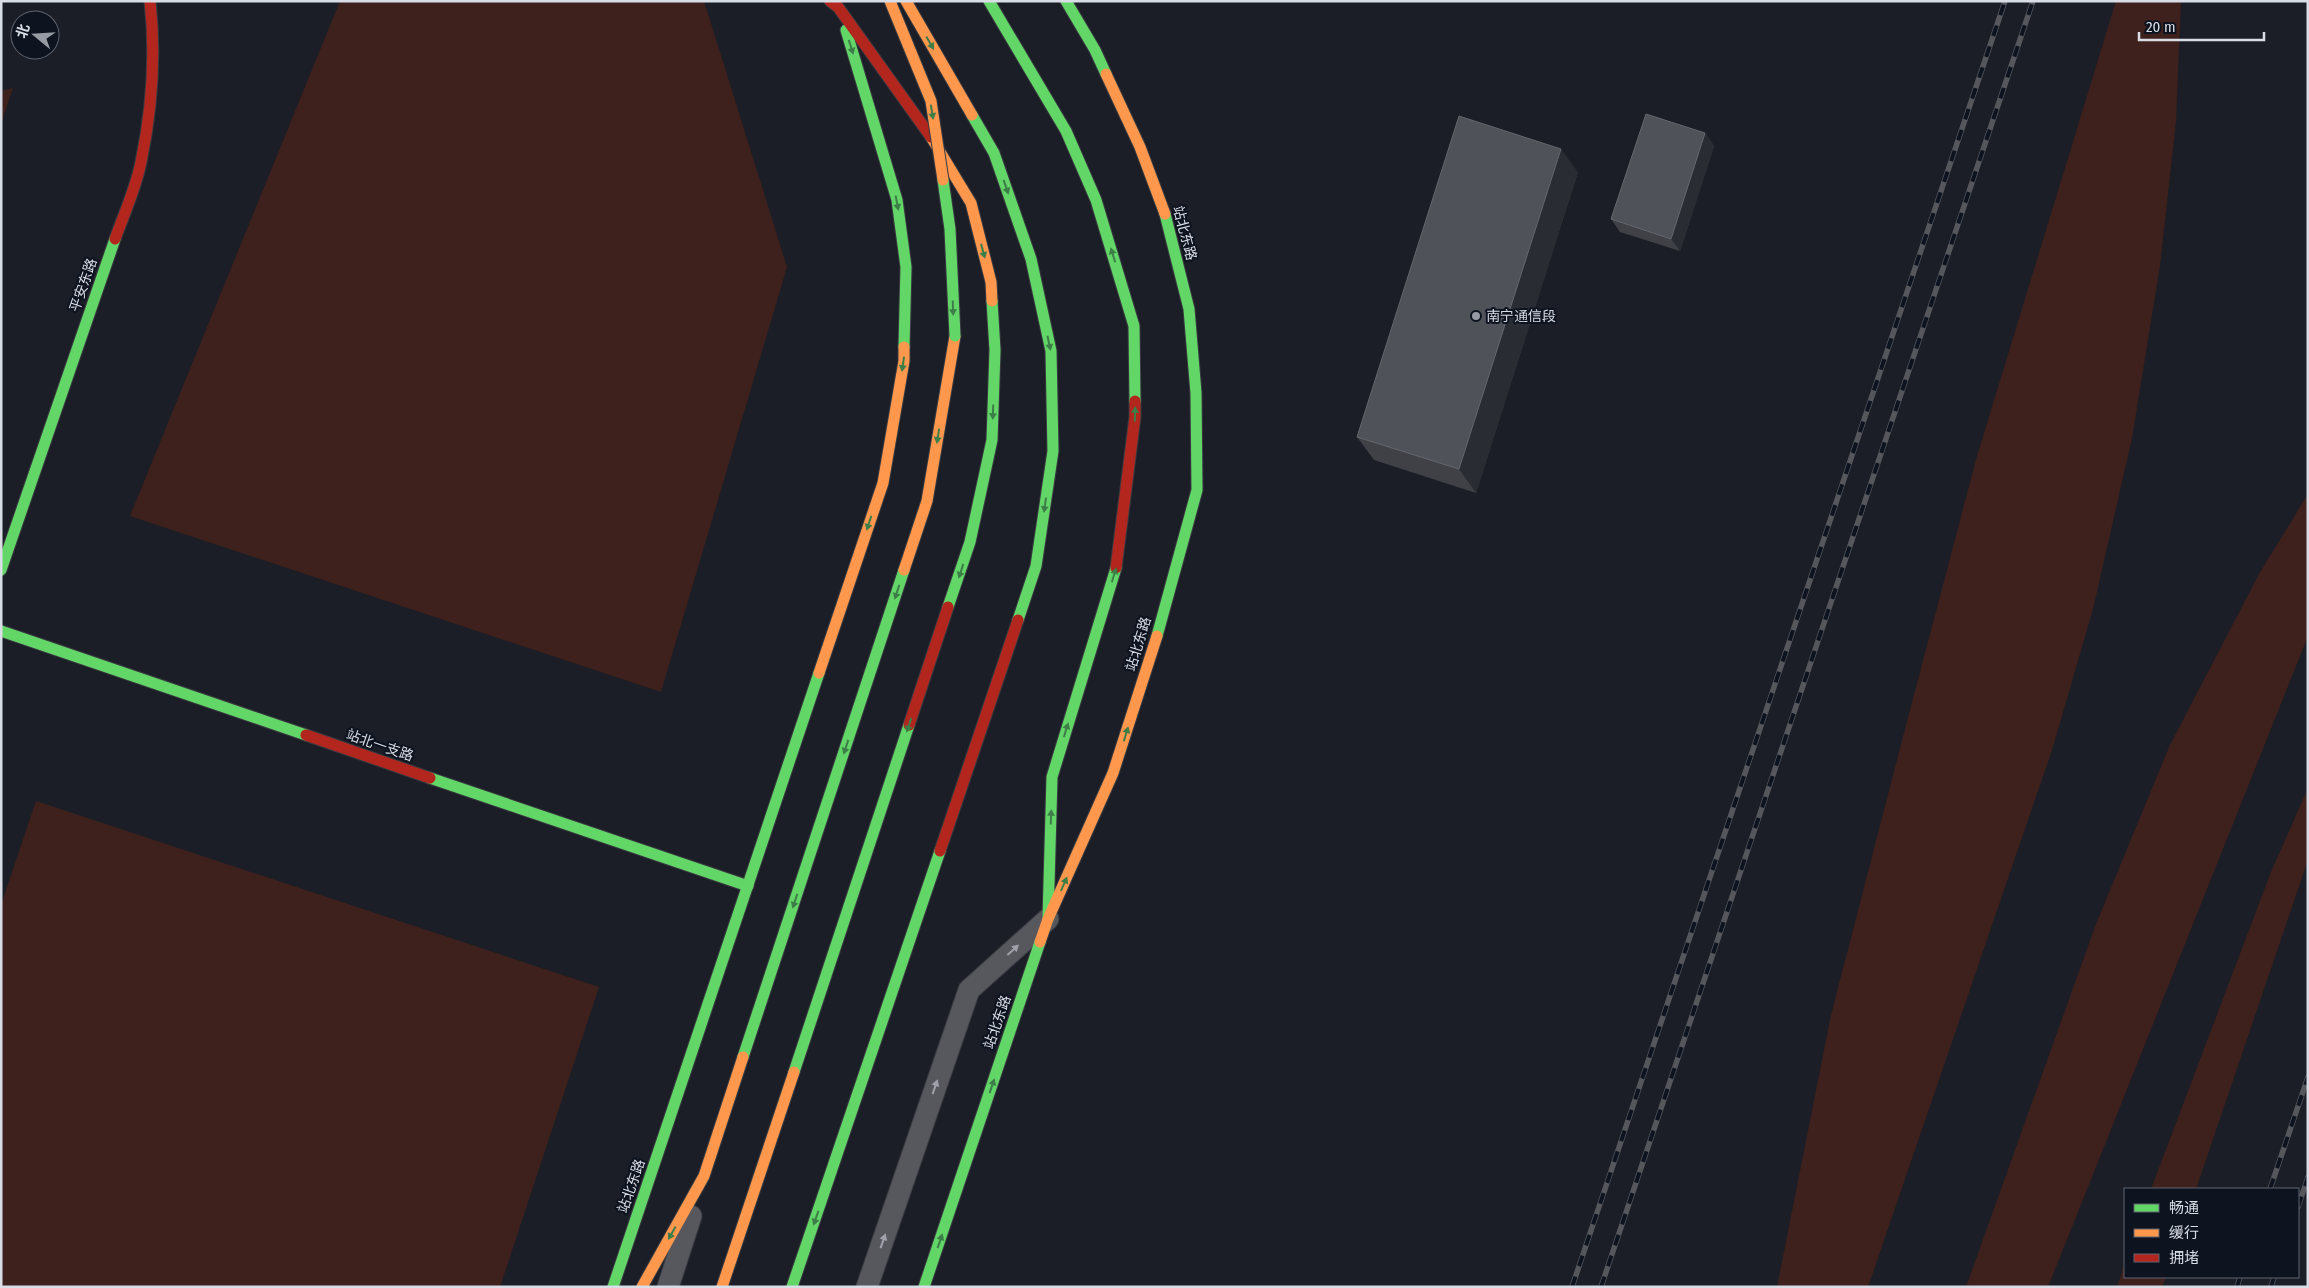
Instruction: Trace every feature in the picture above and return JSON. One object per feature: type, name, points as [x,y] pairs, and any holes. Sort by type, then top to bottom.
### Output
[{"type":"main road","name":"平安东路","points":[[1,570],[141,164],[152,89],[153,30],[150,1]]},
{"type":"main road","points":[[722,1287],[970,542],[992,440],[995,350],[991,282],[971,204],[918,118],[834,3],[848,1]]},
{"type":"main road","points":[[642,1287],[704,1176],[927,501],[955,336],[950,228],[931,101],[890,1]]},
{"type":"main road","points":[[792,1287],[1036,566],[1053,451],[1050,351],[1031,260],[994,153],[906,1]]},
{"type":"main road","points":[[989,1],[1066,131],[1096,200],[1134,326],[1136,417],[1119,560],[1052,777],[1048,919]]},
{"type":"main road","name":"站北东路","points":[[924,1287],[1048,919],[1113,774],[1160,626],[1197,490],[1196,393],[1189,309],[1168,221],[1136,138],[1095,50],[1066,1]]},
{"type":"main road","name":"站北东路","points":[[614,1287],[883,483],[904,360],[906,268],[897,200],[876,123],[834,3]]},
{"type":"main road","name":"站北一支路","points":[[1,632],[748,886]]},
{"type":"lane","points":[[867,1287],[969,990],[1048,919]]},
{"type":"lane","points":[[668,1287],[704,1176]]},
{"type":"shaded area","points":[[340,1],[704,1],[787,267],[661,692],[130,516]]},
{"type":"shaded area","points":[[2116,1],[2181,1],[2176,121],[2160,266],[2132,438],[2093,609],[2052,750],[1868,1287],[1777,1287],[1831,1015],[1905,729],[1977,456]]},
{"type":"shaded area","points":[[13,88],[1,124],[1,91]]},
{"type":"shaded area","points":[[2308,494],[2308,636],[2048,1287],[1966,1287],[2096,924],[2170,745],[2259,574]]},
{"type":"shaded area","points":[[2308,788],[2308,860],[2196,1188],[2151,1188],[2271,872]]},
{"type":"shaded area","points":[[36,801],[599,987],[500,1287],[1,1287],[1,905]]},
{"type":"shaded area","points":[[2124,1266],[2124,1278],[2166,1278],[2162,1287],[2117,1287]]},
{"type":"building","points":[[1646,114],[1705,133],[1671,239],[1611,219]]},
{"type":"building","name":"南宁通信段","points":[[1459,116],[1561,149],[1459,469],[1357,437]]},
{"type":"railway","points":[[1572,1287],[2005,1]]},
{"type":"railway","points":[[1601,1287],[2033,1]]},
{"type":"railway","points":[[2270,1188],[2308,1077]]},
{"type":"railway","points":[[2299,1204],[2308,1177]]},
{"type":"railway","points":[[2237,1287],[2240,1278]]},
{"type":"railway","points":[[2271,1287],[2274,1278]]},
{"type":"traffic: fast","points":[[989,1],[1066,131],[1096,200],[1134,326],[1135,401]]},
{"type":"traffic: fast","points":[[1066,1],[1095,50],[1106,74]]},
{"type":"traffic: fast","points":[[846,30],[897,200],[906,267],[904,347]]},
{"type":"traffic: fast","points":[[972,115],[994,153],[1031,259],[1051,351],[1053,451],[1036,566],[1018,620]]},
{"type":"traffic: fast","points":[[943,180],[950,229],[955,336]]},
{"type":"traffic: fast","points":[[1157,636],[1197,490],[1196,393],[1189,309],[1165,214]]},
{"type":"traffic: fast","points":[[1,570],[115,239]]},
{"type":"traffic: fast","points":[[948,607],[970,542],[992,440],[995,350],[992,301]]},
{"type":"traffic: fast","points":[[1048,919],[1052,777],[1116,568]]},
{"type":"traffic: fast","points":[[743,1057],[904,570]]},
{"type":"traffic: fast","points":[[1,631],[306,735]]},
{"type":"traffic: fast","points":[[613,1287],[819,673]]},
{"type":"traffic: fast","points":[[794,1072],[909,725]]},
{"type":"traffic: fast","points":[[430,778],[748,886]]},
{"type":"traffic: fast","points":[[792,1287],[940,851]]},
{"type":"traffic: fast","points":[[924,1287],[1040,942]]},
{"type":"traffic: slow","points":[[890,1],[931,101],[943,180]]},
{"type":"traffic: slow","points":[[906,1],[972,115]]},
{"type":"traffic: slow","points":[[1106,74],[1140,147],[1165,214]]},
{"type":"traffic: slow","points":[[931,137],[971,203],[991,282],[992,301]]},
{"type":"traffic: slow","points":[[904,570],[927,501],[955,336]]},
{"type":"traffic: slow","points":[[819,673],[883,483],[904,361],[904,347]]},
{"type":"traffic: slow","points":[[1040,942],[1048,919],[1113,773],[1157,636]]},
{"type":"traffic: slow","points":[[642,1287],[704,1176],[743,1057]]},
{"type":"traffic: slow","points":[[722,1287],[794,1072]]},
{"type":"traffic: jam","points":[[115,239],[136,181],[148,122],[153,62],[150,1]]},
{"type":"traffic: jam","points":[[830,1],[838,7],[931,137]]},
{"type":"traffic: jam","points":[[1116,568],[1135,417],[1135,401]]},
{"type":"traffic: jam","points":[[909,725],[948,607]]},
{"type":"traffic: jam","points":[[940,851],[1018,620]]},
{"type":"traffic: jam","points":[[306,735],[430,778]]},
{"type":"place","name":"南宁通信段","points":[[1476,316]]}]
